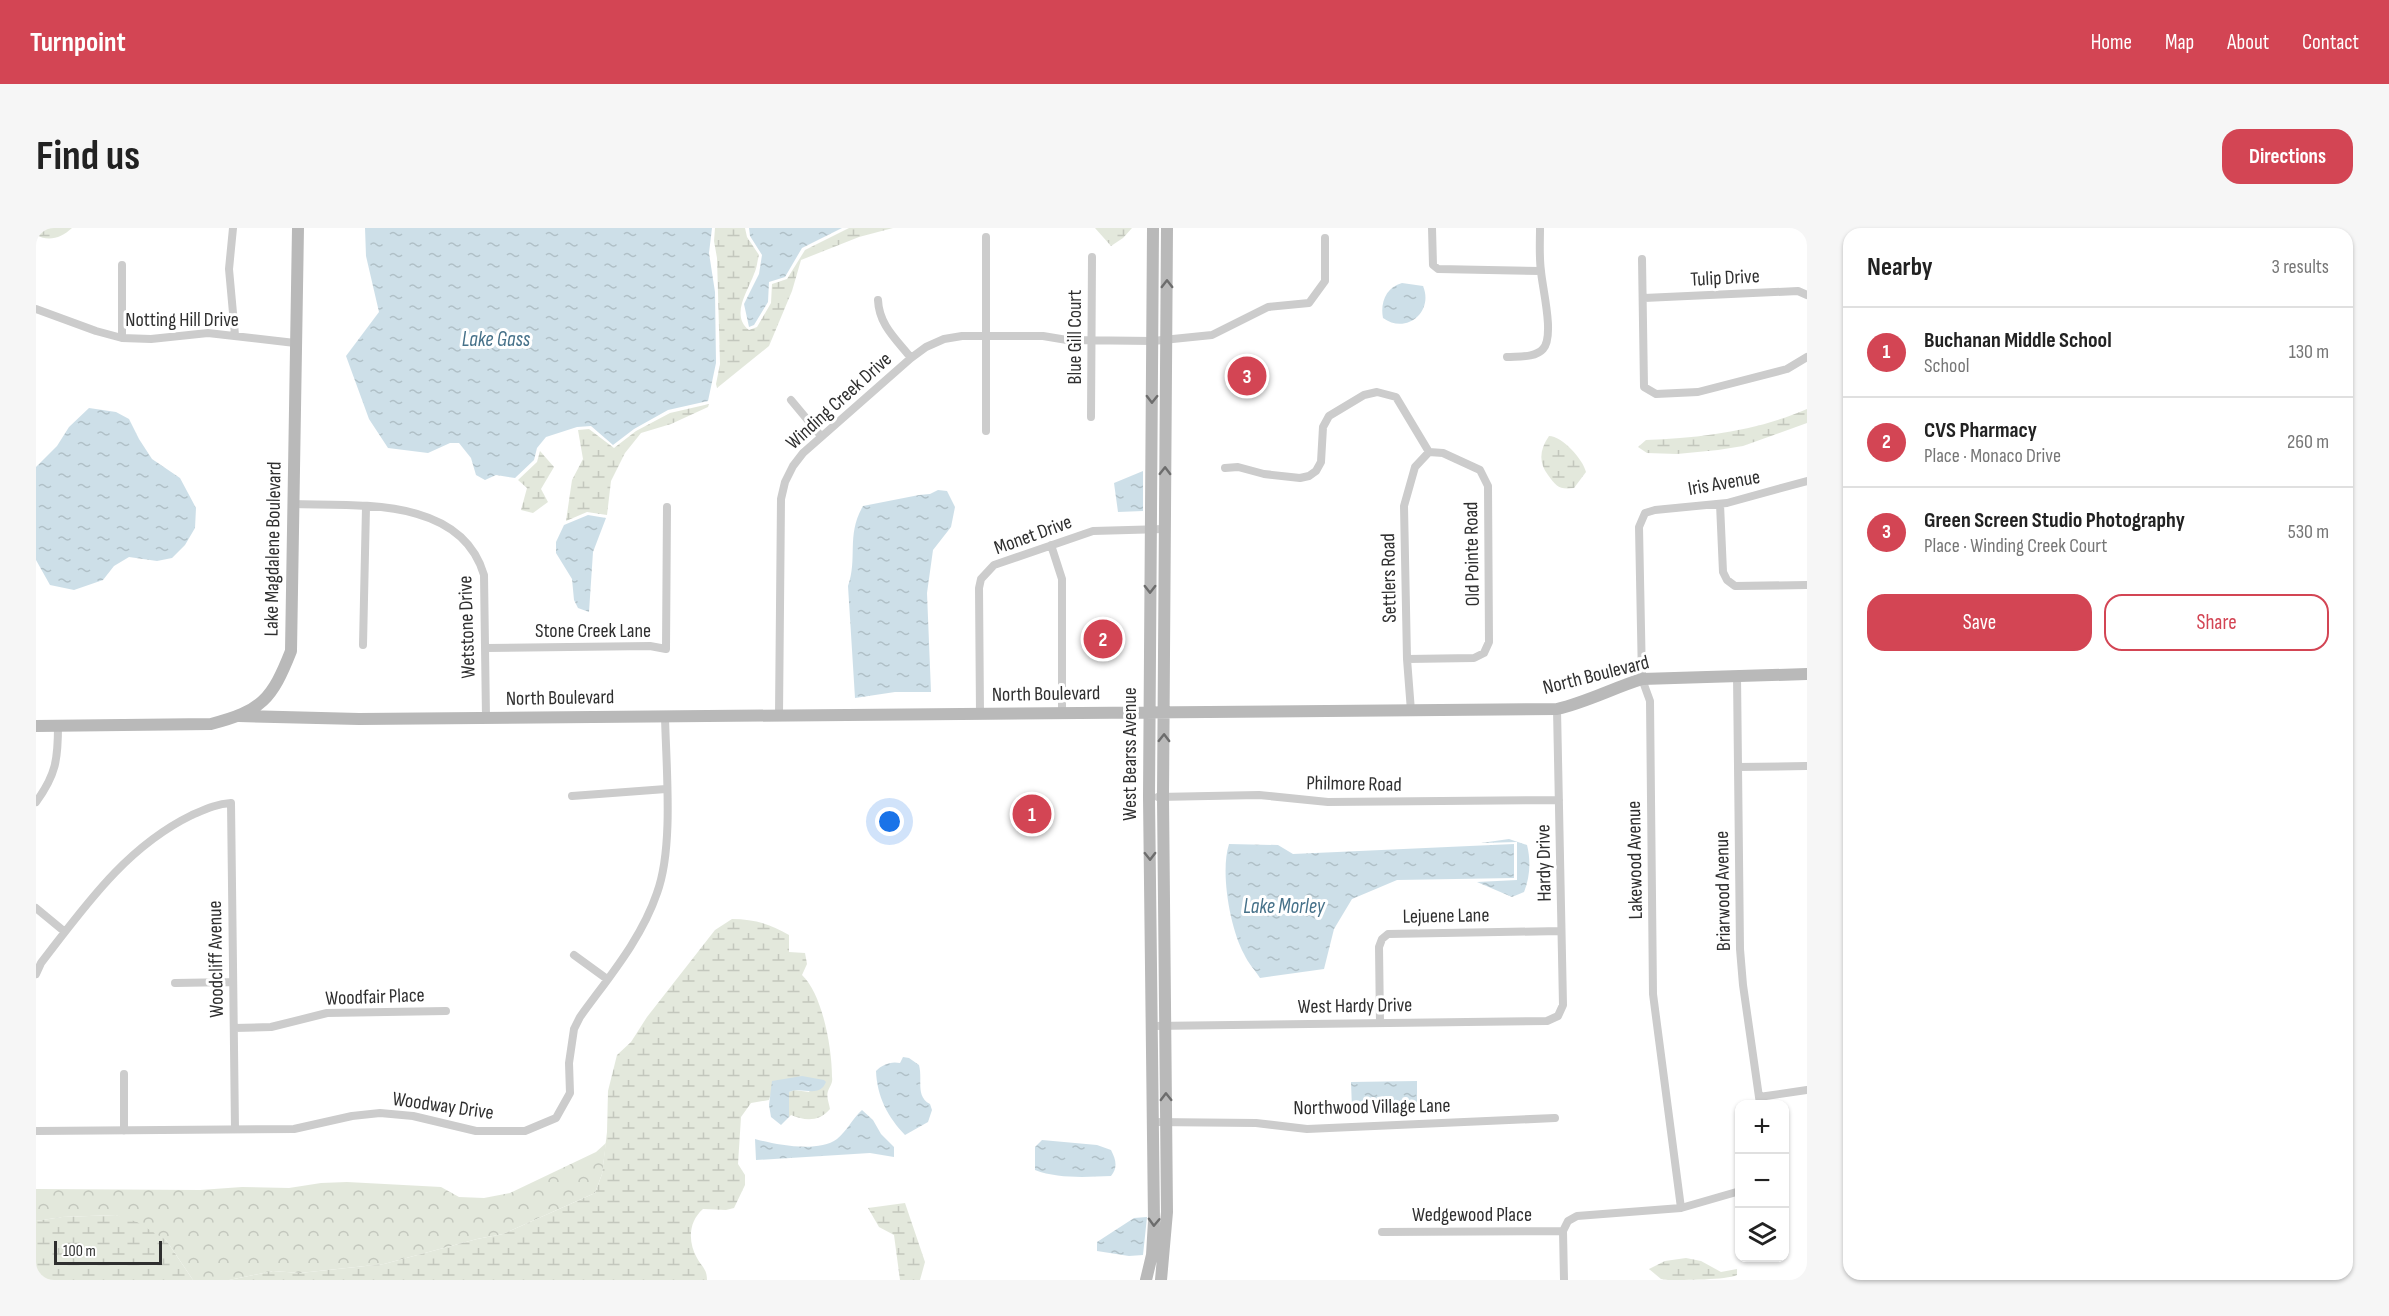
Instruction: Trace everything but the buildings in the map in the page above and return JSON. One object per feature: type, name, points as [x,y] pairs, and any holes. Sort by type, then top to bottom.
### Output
[{"type":"street","points":[[233,228],[229,269],[235,335]]},
{"type":"street","name":"Lake Magdalene Boulevard","points":[[36,726],[211,724],[239,716],[255,708],[269,695],[279,680],[291,651],[298,228]]},
{"type":"street","name":"West Bearss Avenue","points":[[1153,228],[1149,797],[1152,1026],[1167,1198],[1167,1234],[1161,1280]]},
{"type":"street","name":"West Bearss Avenue","points":[[1146,1280],[1152,1255],[1165,1025],[1163,797],[1167,228]]},
{"type":"street","points":[[1432,228],[1432,265],[1438,269],[1541,271]]},
{"type":"street","points":[[1507,357],[1535,355],[1542,351],[1546,344],[1547,299],[1541,271],[1540,228]]},
{"type":"street","points":[[986,237],[986,431]]},
{"type":"street","name":"Winding Creek Drive","points":[[780,715],[781,499],[785,482],[793,466],[820,436],[911,358],[926,347],[944,339],[962,336],[1043,336],[1067,340],[1153,341],[1212,335],[1268,307],[1309,303],[1325,281],[1325,238]]},
{"type":"street","name":"Blue Gill Court","points":[[1091,417],[1092,257]]},
{"type":"street","points":[[1642,259],[1644,387],[1656,394],[1698,392],[1787,369],[1807,357]]},
{"type":"street","points":[[122,265],[122,338]]},
{"type":"street","name":"Tulip Drive","points":[[1644,298],[1798,291],[1807,295]]},
{"type":"street","points":[[878,300],[883,323],[911,358]]},
{"type":"street","name":"Notting Hill Drive","points":[[36,309],[96,332],[122,338],[151,339],[208,333],[296,343]]},
{"type":"street","points":[[1225,468],[1238,467],[1264,474],[1300,478],[1310,476],[1321,462],[1323,427],[1329,416],[1364,395],[1377,392],[1396,397],[1429,452]]},
{"type":"street","points":[[791,400],[820,436]]},
{"type":"street","name":"Settlers Road","points":[[1411,711],[1407,659],[1404,506],[1415,467],[1429,452]]},
{"type":"street","name":"Old Pointe Road","points":[[1407,659],[1474,658],[1484,653],[1490,642],[1488,486],[1480,470],[1443,453],[1429,452]]},
{"type":"street","name":"Iris Avenue","points":[[1646,513],[1655,510],[1720,504],[1768,493],[1807,480]]},
{"type":"street","name":"Wetstone Drive","points":[[292,504],[399,508],[423,515],[444,525],[471,547],[480,560],[484,575],[486,718]]},
{"type":"street","points":[[1720,504],[1724,572],[1727,580],[1735,586],[1807,585]]},
{"type":"street","points":[[363,645],[366,507]]},
{"type":"street","name":"Stone Creek Lane","points":[[486,648],[650,646],[666,649],[667,507]]},
{"type":"street","name":"Lakewood Avenue","points":[[1646,513],[1639,526],[1642,679],[1650,701],[1653,994],[1681,1208]]},
{"type":"street","name":"Monet Drive","points":[[980,714],[979,588],[981,579],[994,565],[1093,531],[1164,529]]},
{"type":"street","points":[[1051,545],[1062,579],[1062,714]]},
{"type":"street","name":"North Boulevard","points":[[239,716],[279,719],[486,718],[1557,709],[1577,704],[1642,679],[1807,674]]},
{"type":"street","name":"Briarwood Avenue","points":[[1737,675],[1740,950],[1760,1100]]},
{"type":"street","points":[[269,695],[279,719]]},
{"type":"street","name":"Hardy Drive","points":[[1557,709],[1563,1005],[1558,1016]]},
{"type":"street","name":"Woodway Drive","points":[[36,1131],[294,1129],[352,1116],[380,1113],[413,1116],[476,1131],[525,1131],[556,1118],[570,1093],[569,1063],[574,1029],[580,1017],[639,934],[658,892],[666,849],[665,716]]},
{"type":"street","points":[[36,802],[54,773],[58,754],[58,726]]},
{"type":"street","points":[[1738,767],[1807,766]]},
{"type":"street","points":[[572,796],[666,789]]},
{"type":"street","name":"Philmore Road","points":[[1149,797],[1259,795],[1328,802],[1559,800]]},
{"type":"street","name":"Woodcliff Avenue","points":[[65,932],[106,880],[134,852],[171,825],[217,804],[231,803],[235,1129]]},
{"type":"street","points":[[36,908],[65,932],[41,963],[36,974]]},
{"type":"street","points":[[1151,924],[1164,924]]},
{"type":"street","name":"Lejuene Lane","points":[[1380,1023],[1379,947],[1382,939],[1388,934],[1561,931]]},
{"type":"street","points":[[574,955],[607,980]]},
{"type":"street","points":[[175,983],[233,982]]},
{"type":"street","name":"Woodfair Place","points":[[234,1028],[271,1027],[327,1013],[446,1011]]},
{"type":"street","name":"West Hardy Drive","points":[[1152,1026],[1547,1021],[1558,1016]]},
{"type":"street","points":[[124,1074],[124,1131]]},
{"type":"street","points":[[1764,1100],[1807,1090]]},
{"type":"street","name":"Northwood Village Lane","points":[[1160,1122],[1256,1123],[1307,1129],[1555,1118]]},
{"type":"street","points":[[1564,1280],[1563,1231],[1568,1221],[1577,1216],[1681,1208],[1735,1192]]},
{"type":"street","points":[[1154,1198],[1167,1198]]},
{"type":"street","name":"Wedgewood Place","points":[[1382,1232],[1563,1231]]},
{"type":"green space","points":[[36,228],[72,228],[64,234],[50,238],[36,235]]},
{"type":"green space","points":[[715,228],[745,228],[747,237],[759,255],[741,310],[741,317],[749,330],[757,327],[771,303],[772,284],[787,279],[805,250],[849,228],[893,228],[859,237],[801,260],[792,291],[769,346],[717,388],[720,364]]},
{"type":"green space","points":[[1095,228],[1132,228],[1111,246]]},
{"type":"green space","points":[[709,404],[708,407],[671,424],[641,433],[625,453],[611,481],[607,515],[587,512],[566,521],[572,480],[583,459],[578,430],[589,429],[614,448],[636,431],[670,413]]},
{"type":"green space","points":[[1807,409],[1807,423],[1743,446],[1677,454],[1647,453],[1638,447],[1646,440],[1708,435],[1748,428]]},
{"type":"green space","points":[[1549,436],[1566,444],[1584,467],[1586,472],[1574,488],[1558,486],[1545,470],[1541,456]]},
{"type":"green space","points":[[540,451],[554,467],[541,489],[548,502],[533,513],[521,510],[527,488],[518,480],[537,462]]},
{"type":"green space","points":[[732,919],[755,921],[775,928],[789,935],[789,952],[805,953],[807,964],[802,975],[816,995],[825,1023],[832,1065],[832,1081],[827,1093],[830,1109],[817,1118],[807,1119],[791,1115],[789,1117],[789,1092],[794,1090],[809,1092],[816,1079],[801,1078],[782,1082],[772,1092],[769,1100],[751,1103],[741,1117],[738,1164],[745,1175],[745,1185],[734,1208],[703,1209],[692,1226],[692,1245],[707,1280],[229,1280],[273,1271],[300,1273],[384,1264],[503,1234],[595,1193],[602,1174],[607,1132],[608,1091],[617,1055],[631,1042],[647,1017],[715,930]]},
{"type":"green space","points":[[606,1143],[602,1174],[595,1193],[503,1234],[384,1264],[300,1273],[273,1271],[229,1280],[193,1280],[166,1240],[116,1215],[62,1217],[36,1221],[36,1189],[289,1188],[347,1182],[441,1187],[459,1197],[484,1198],[510,1193],[596,1152]]},
{"type":"green space","points":[[905,1203],[925,1262],[920,1280],[900,1280],[894,1235],[879,1227],[868,1208]]},
{"type":"green space","points":[[116,1215],[137,1222],[166,1240],[193,1280],[36,1280],[36,1221],[62,1217]]},
{"type":"green space","points":[[1686,1258],[1701,1261],[1721,1272],[1737,1269],[1737,1275],[1715,1279],[1668,1280],[1661,1279],[1649,1269],[1665,1261]]},
{"type":"water","name":"Lake Gass","points":[[365,228],[712,228],[709,253],[715,292],[716,363],[708,401],[668,410],[634,429],[613,445],[591,426],[577,427],[546,437],[537,448],[534,460],[515,478],[496,475],[485,480],[476,475],[471,458],[459,443],[450,443],[428,453],[388,448],[369,419],[346,356],[379,312],[366,256]]},
{"type":"water","points":[[749,228],[842,228],[802,248],[785,277],[769,282],[768,302],[754,325],[749,327],[744,304],[759,274],[762,255],[750,236]]},
{"type":"water","points":[[1402,283],[1423,286],[1425,304],[1416,318],[1400,324],[1392,323],[1383,318],[1383,301],[1392,288]]},
{"type":"water","points":[[89,408],[116,412],[129,419],[152,459],[180,478],[196,508],[195,528],[185,545],[172,558],[157,561],[129,557],[114,566],[103,580],[74,590],[50,585],[36,560],[36,467],[57,446],[69,427]]},
{"type":"water","points":[[1143,471],[1143,511],[1118,512],[1114,483]]},
{"type":"water","points":[[938,490],[947,491],[955,507],[951,527],[933,550],[927,593],[931,692],[895,692],[855,698],[848,586],[851,576],[853,537],[858,517],[863,506],[930,494]]},
{"type":"water","points":[[588,515],[606,518],[593,552],[589,612],[578,608],[574,600],[572,579],[556,553],[556,542],[564,525]]},
{"type":"water","points":[[1509,839],[1527,845],[1529,863],[1528,881],[1524,892],[1512,897],[1477,882],[1517,880],[1517,842],[1481,843]]},
{"type":"water","name":"Lake Morley","points":[[1229,844],[1278,845],[1293,854],[1514,844],[1514,878],[1397,880],[1352,899],[1334,929],[1324,969],[1260,978],[1247,960],[1234,930],[1226,884],[1226,856]]},
{"type":"water","points":[[903,1057],[919,1065],[921,1092],[932,1110],[928,1122],[905,1135],[893,1121],[885,1106],[876,1071],[886,1064],[900,1063]]},
{"type":"water","points":[[802,1076],[826,1082],[819,1090],[789,1092],[789,1117],[781,1125],[771,1117],[769,1105],[772,1081]]},
{"type":"water","points":[[1417,1081],[1417,1107],[1352,1109],[1351,1082]]},
{"type":"water","points":[[862,1110],[894,1147],[894,1157],[870,1153],[756,1160],[755,1139],[774,1144],[819,1146],[841,1136]]},
{"type":"water","points":[[1042,1140],[1097,1145],[1111,1150],[1115,1160],[1115,1170],[1111,1176],[1082,1177],[1053,1175],[1035,1170],[1035,1147]]},
{"type":"water","points":[[1147,1217],[1143,1255],[1129,1256],[1097,1251],[1097,1242],[1134,1218]]},
{"type":"place","name":"Green Screen Studio Photography","points":[[1247,376]]},
{"type":"place","name":"CVS Pharmacy","points":[[1103,639]]},
{"type":"place","name":"Buchanan Middle School","points":[[1032,814]]}]
